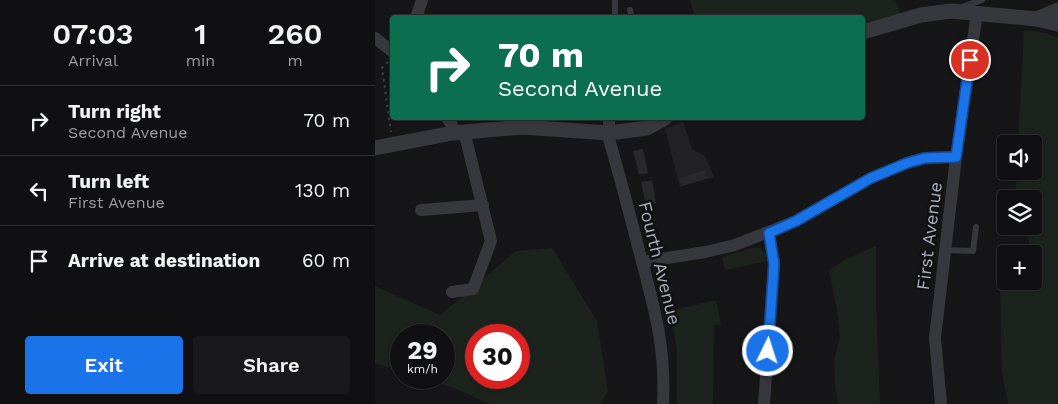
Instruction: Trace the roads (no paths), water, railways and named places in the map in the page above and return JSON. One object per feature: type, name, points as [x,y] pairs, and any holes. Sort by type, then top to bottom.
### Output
[{"type":"street","points":[[417,15],[421,0]]},
{"type":"street","points":[[865,31],[921,15],[979,6],[1058,24]]},
{"type":"street","name":"First Avenue","points":[[941,404],[935,338],[956,157],[979,6]]},
{"type":"street","points":[[1037,20],[1058,10]]},
{"type":"street","points":[[375,38],[390,57]]},
{"type":"street","points":[[449,120],[459,132],[483,205],[491,241],[473,289],[452,292]]},
{"type":"street","name":"Fourth Avenue","points":[[609,120],[609,133],[661,334],[665,376],[663,404]]},
{"type":"street","points":[[375,148],[459,132],[522,127],[609,133],[647,128],[661,120]]},
{"type":"street","points":[[642,262],[712,251],[735,245],[796,221],[871,178],[898,167],[925,158],[956,157]]},
{"type":"street","points":[[421,210],[483,205]]},
{"type":"street","points":[[765,404],[774,264],[769,233]]},
{"type":"lane","points":[[615,0],[615,15]]},
{"type":"lane","points":[[630,10],[631,15]]},
{"type":"lane","points":[[945,250],[973,250],[976,226]]}]
